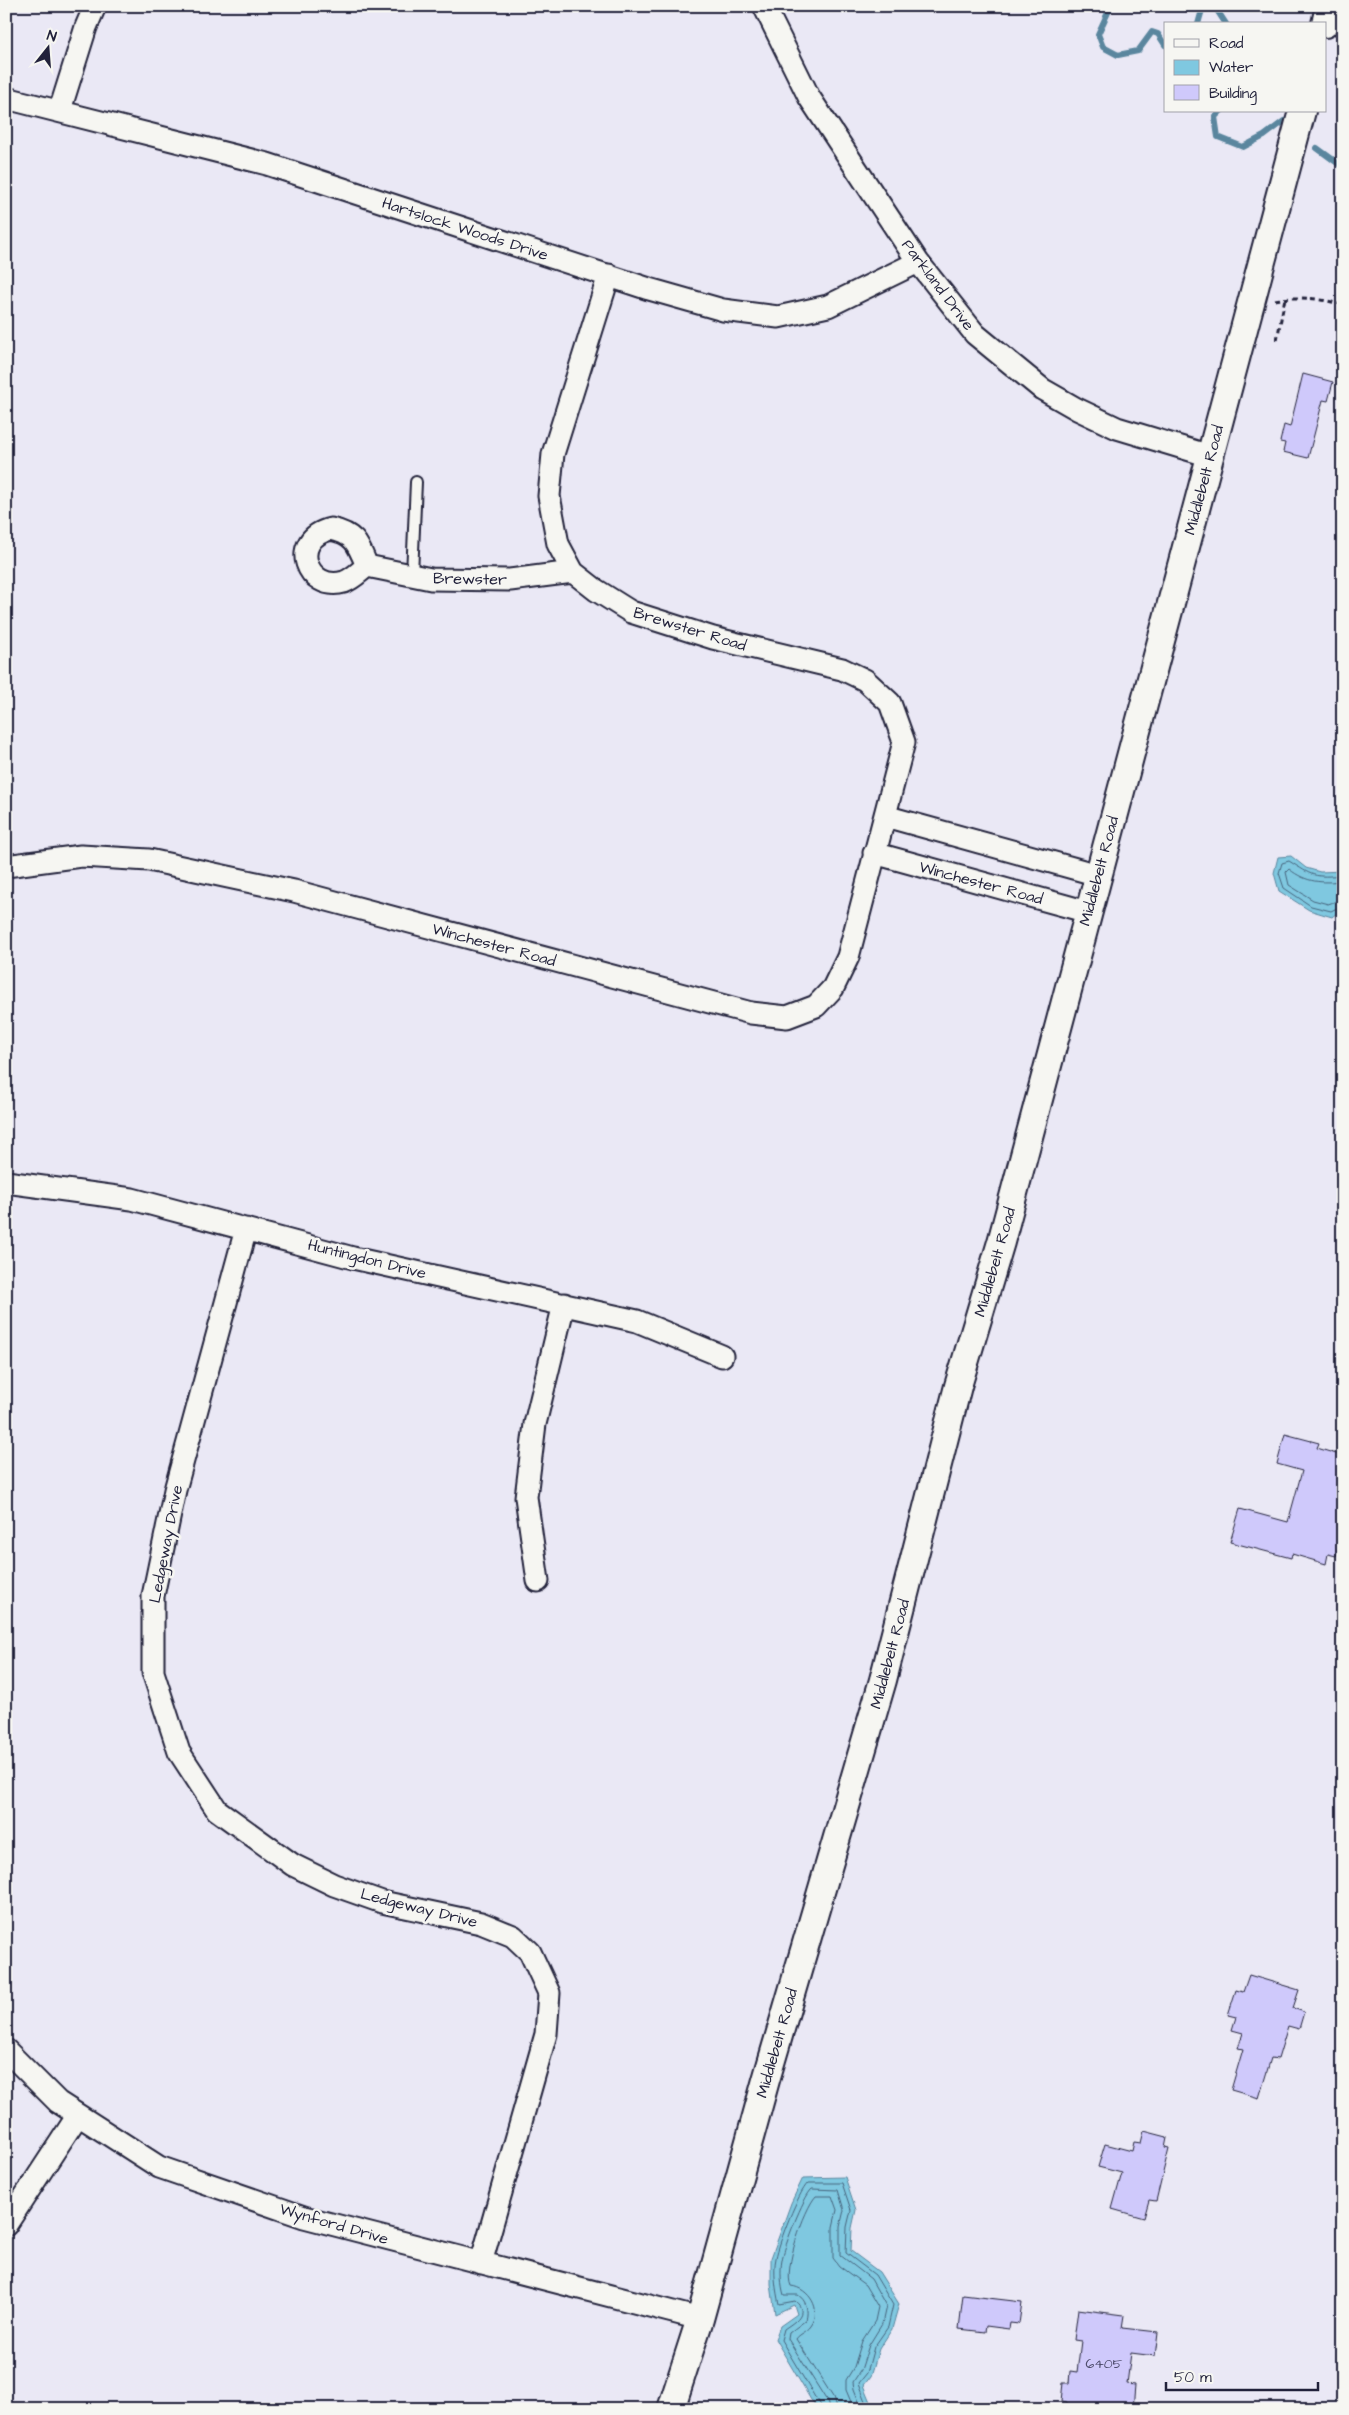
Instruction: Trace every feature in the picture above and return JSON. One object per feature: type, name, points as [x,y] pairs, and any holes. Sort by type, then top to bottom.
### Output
[{"type":"street","points":[[60,110],[86,27],[95,6]]},
{"type":"street","name":"Parkland Drive","points":[[764,6],[809,97],[918,262],[975,334],[1042,389],[1077,409],[1117,428],[1210,456]]},
{"type":"street","points":[[1325,22],[1329,6]]},
{"type":"street","name":"Hartslock Woods Drive","points":[[6,98],[60,110],[267,164],[649,289],[723,310],[778,317],[828,306],[842,301],[918,262]]},
{"type":"street","name":"Middlebelt Road","points":[[671,2409],[700,2319],[773,2057],[883,1680],[958,1386],[1002,1242],[1302,112]]},
{"type":"street","name":"Brewster Road","points":[[609,275],[553,454],[549,496],[558,544],[573,572],[596,590],[631,612],[713,638],[842,669],[864,680],[890,703],[904,742],[880,834]]},
{"type":"street","name":"Brewster","points":[[367,566],[431,579],[510,580],[573,572]]},
{"type":"street","points":[[880,834],[1098,875]]},
{"type":"street","name":"Winchester Road","points":[[6,866],[81,856],[149,860],[294,891],[751,1013],[787,1017],[816,1006],[833,988],[848,957],[880,834],[1088,912]]},
{"type":"street","name":"Huntingdon Drive","points":[[6,1182],[132,1199],[353,1258],[638,1321],[722,1356]]},
{"type":"street","name":"Ledgeway Drive","points":[[246,1229],[175,1490],[153,1596],[153,1672],[179,1752],[218,1810],[293,1865],[334,1885],[382,1902],[481,1923],[512,1936],[530,1952],[549,1993],[546,2034],[482,2263]]},
{"type":"street","points":[[538,1581],[526,1497],[535,1424],[564,1304]]},
{"type":"street","name":"Wynford Drive","points":[[6,2050],[58,2102],[159,2167],[304,2217],[700,2319]]},
{"type":"street","points":[[6,2225],[78,2115]]},
{"type":"lane","points":[[412,575],[416,482]]},
{"type":"path","points":[[1252,298],[1264,301],[1285,298],[1314,298],[1343,305]]},
{"type":"path","points":[[1277,340],[1285,298]]},
{"type":"water","points":[[1291,856],[1306,868],[1320,872],[1343,871],[1343,908],[1332,917],[1309,910],[1279,891],[1274,873],[1278,857]]},
{"type":"water","points":[[845,2177],[856,2210],[852,2228],[851,2251],[879,2272],[899,2304],[892,2329],[879,2349],[871,2376],[864,2385],[874,2409],[819,2409],[811,2400],[775,2339],[780,2326],[797,2314],[794,2305],[775,2314],[771,2284],[771,2258],[791,2203],[803,2178]]},
{"type":"building","points":[[1303,374],[1333,382],[1328,401],[1323,400],[1308,458],[1283,452],[1285,443],[1280,442],[1284,425],[1290,427]]},
{"type":"building","points":[[1285,1434],[1319,1443],[1317,1448],[1343,1456],[1343,1542],[1340,1541],[1336,1556],[1328,1554],[1326,1564],[1292,1554],[1291,1558],[1230,1542],[1240,1509],[1288,1522],[1302,1471],[1277,1464]]},
{"type":"building","points":[[1249,1975],[1299,1990],[1293,2008],[1304,2012],[1299,2029],[1288,2026],[1278,2059],[1271,2058],[1259,2098],[1231,2090],[1243,2049],[1238,2048],[1243,2033],[1232,2030],[1236,2017],[1228,2015],[1236,1990],[1243,1992]]},
{"type":"building","points":[[1144,2131],[1167,2137],[1165,2147],[1169,2148],[1156,2201],[1149,2200],[1144,2218],[1112,2209],[1122,2173],[1098,2167],[1105,2144],[1132,2151],[1134,2142],[1141,2143]]},
{"type":"building","points":[[963,2295],[1022,2302],[1019,2324],[1010,2323],[1009,2329],[986,2326],[985,2332],[959,2329]]},
{"type":"building","points":[[1078,2309],[1124,2315],[1122,2328],[1158,2332],[1155,2356],[1131,2353],[1127,2384],[1135,2385],[1133,2409],[1066,2409],[1066,2402],[1061,2401],[1063,2383],[1069,2383],[1070,2371],[1077,2372],[1081,2341],[1074,2340]]},
{"type":"waterway","points":[[1111,6],[1098,34],[1103,47],[1118,55],[1138,51],[1152,32],[1158,34],[1164,43]]},
{"type":"waterway","points":[[1199,22],[1202,10],[1215,7],[1225,22]]},
{"type":"waterway","points":[[1220,112],[1215,117],[1218,137],[1243,147],[1264,136],[1284,121]]},
{"type":"waterway","points":[[1317,148],[1343,167]]}]
